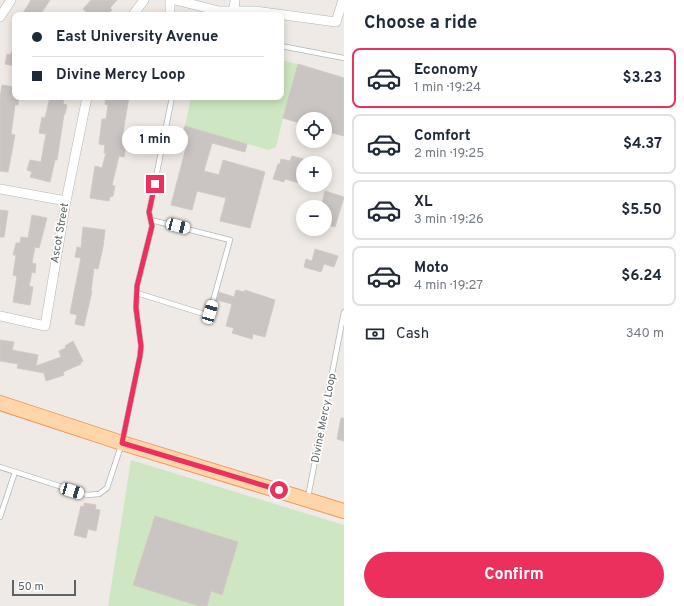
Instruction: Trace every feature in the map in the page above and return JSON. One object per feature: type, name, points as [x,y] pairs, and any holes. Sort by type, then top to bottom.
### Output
[{"type":"main road","points":[[0,402],[122,443],[344,511]]},
{"type":"street","points":[[0,18],[11,0]]},
{"type":"street","points":[[135,12],[144,0]]},
{"type":"street","points":[[170,0],[170,12]]},
{"type":"street","points":[[175,0],[219,11],[263,12]]},
{"type":"street","points":[[234,11],[235,0]]},
{"type":"street","points":[[284,15],[336,22],[343,0]]},
{"type":"street","name":"Ascot Street","points":[[0,316],[45,326],[66,201],[86,100]]},
{"type":"street","points":[[0,189],[66,201]]},
{"type":"lane","points":[[284,47],[344,58]]},
{"type":"lane","points":[[0,467],[87,495],[99,494],[107,488],[122,443],[141,351],[136,308],[137,286],[152,226],[149,212],[171,100]]},
{"type":"lane","points":[[137,293],[207,314],[210,312],[230,240],[151,220]]},
{"type":"lane","name":"Divine Mercy Loop","points":[[308,499],[344,312]]},
{"type":"lane","points":[[0,517],[15,472]]},
{"type":"green space","points":[[284,61],[298,64],[276,147],[269,150],[185,126],[190,100],[284,100]]},
{"type":"green space","points":[[131,460],[344,525],[344,606],[108,606]]},
{"type":"building","points":[[31,0],[50,0],[42,12],[24,12]]},
{"type":"building","points":[[91,0],[117,0],[110,8],[112,10],[110,12],[86,12],[83,9]]},
{"type":"building","points":[[12,51],[12,65],[5,64],[7,54],[10,55]]},
{"type":"building","points":[[298,64],[344,78],[344,136],[332,133],[332,112],[296,112],[296,122],[283,118]]},
{"type":"building","points":[[2,85],[12,87],[12,100],[19,100],[18,105],[15,105],[11,134],[15,135],[8,172],[0,171],[0,98]]},
{"type":"building","points":[[49,100],[64,100],[63,104],[67,105],[64,114],[57,160],[55,160],[50,182],[30,177],[32,172],[27,170],[30,160],[41,162],[46,134],[39,133],[42,117],[45,118]]},
{"type":"building","points":[[106,100],[128,100],[122,138],[127,139],[124,157],[119,156],[112,185],[115,186],[113,196],[110,197],[109,201],[90,198],[95,166],[102,168],[106,153],[104,153],[105,145],[99,144],[102,119],[106,119],[108,105],[105,104]]},
{"type":"building","points":[[185,126],[247,144],[245,152],[212,143],[204,171],[219,175],[223,160],[265,172],[250,228],[220,221],[226,198],[197,191],[192,210],[171,205],[189,136],[182,134]]},
{"type":"building","points":[[292,156],[296,157],[296,182],[285,179],[284,182],[273,179],[281,159],[290,161]]},
{"type":"building","points":[[325,192],[344,197],[335,227],[332,226],[332,200],[323,200]]},
{"type":"building","points":[[0,210],[8,211],[4,237],[0,237]]},
{"type":"building","points":[[32,215],[47,218],[39,248],[35,247],[32,263],[36,264],[35,273],[32,272],[29,286],[33,287],[30,305],[13,302],[17,276],[13,275],[16,255],[13,255],[16,243],[20,243],[21,237],[28,238]]},
{"type":"building","points":[[83,227],[105,230],[98,269],[94,268],[92,291],[84,326],[75,324],[77,315],[70,313],[81,258],[75,257],[77,247],[81,248]]},
{"type":"building","points":[[315,249],[338,256],[334,267],[324,264],[321,272],[304,267],[306,259],[312,261]]},
{"type":"building","points":[[236,290],[244,292],[245,290],[275,300],[265,337],[253,334],[252,339],[232,333],[234,328],[226,326],[232,304],[217,300],[219,292],[234,297]]},
{"type":"building","points":[[0,340],[14,342],[12,350],[38,355],[36,366],[61,357],[59,351],[66,348],[65,346],[73,341],[83,361],[80,363],[81,364],[63,372],[64,375],[46,381],[44,373],[17,368],[18,364],[0,361]]},
{"type":"building","points":[[341,418],[344,418],[344,441],[337,439]]},
{"type":"building","points":[[84,503],[96,505],[95,509],[100,510],[96,531],[88,529],[86,538],[74,535],[81,506],[84,507]]},
{"type":"building","points":[[155,516],[238,542],[222,595],[211,591],[207,606],[199,606],[133,585]]},
{"type":"route","points":[[155,184],[149,212],[152,226],[137,286],[136,308],[141,346],[140,356],[122,443],[279,490]]}]
